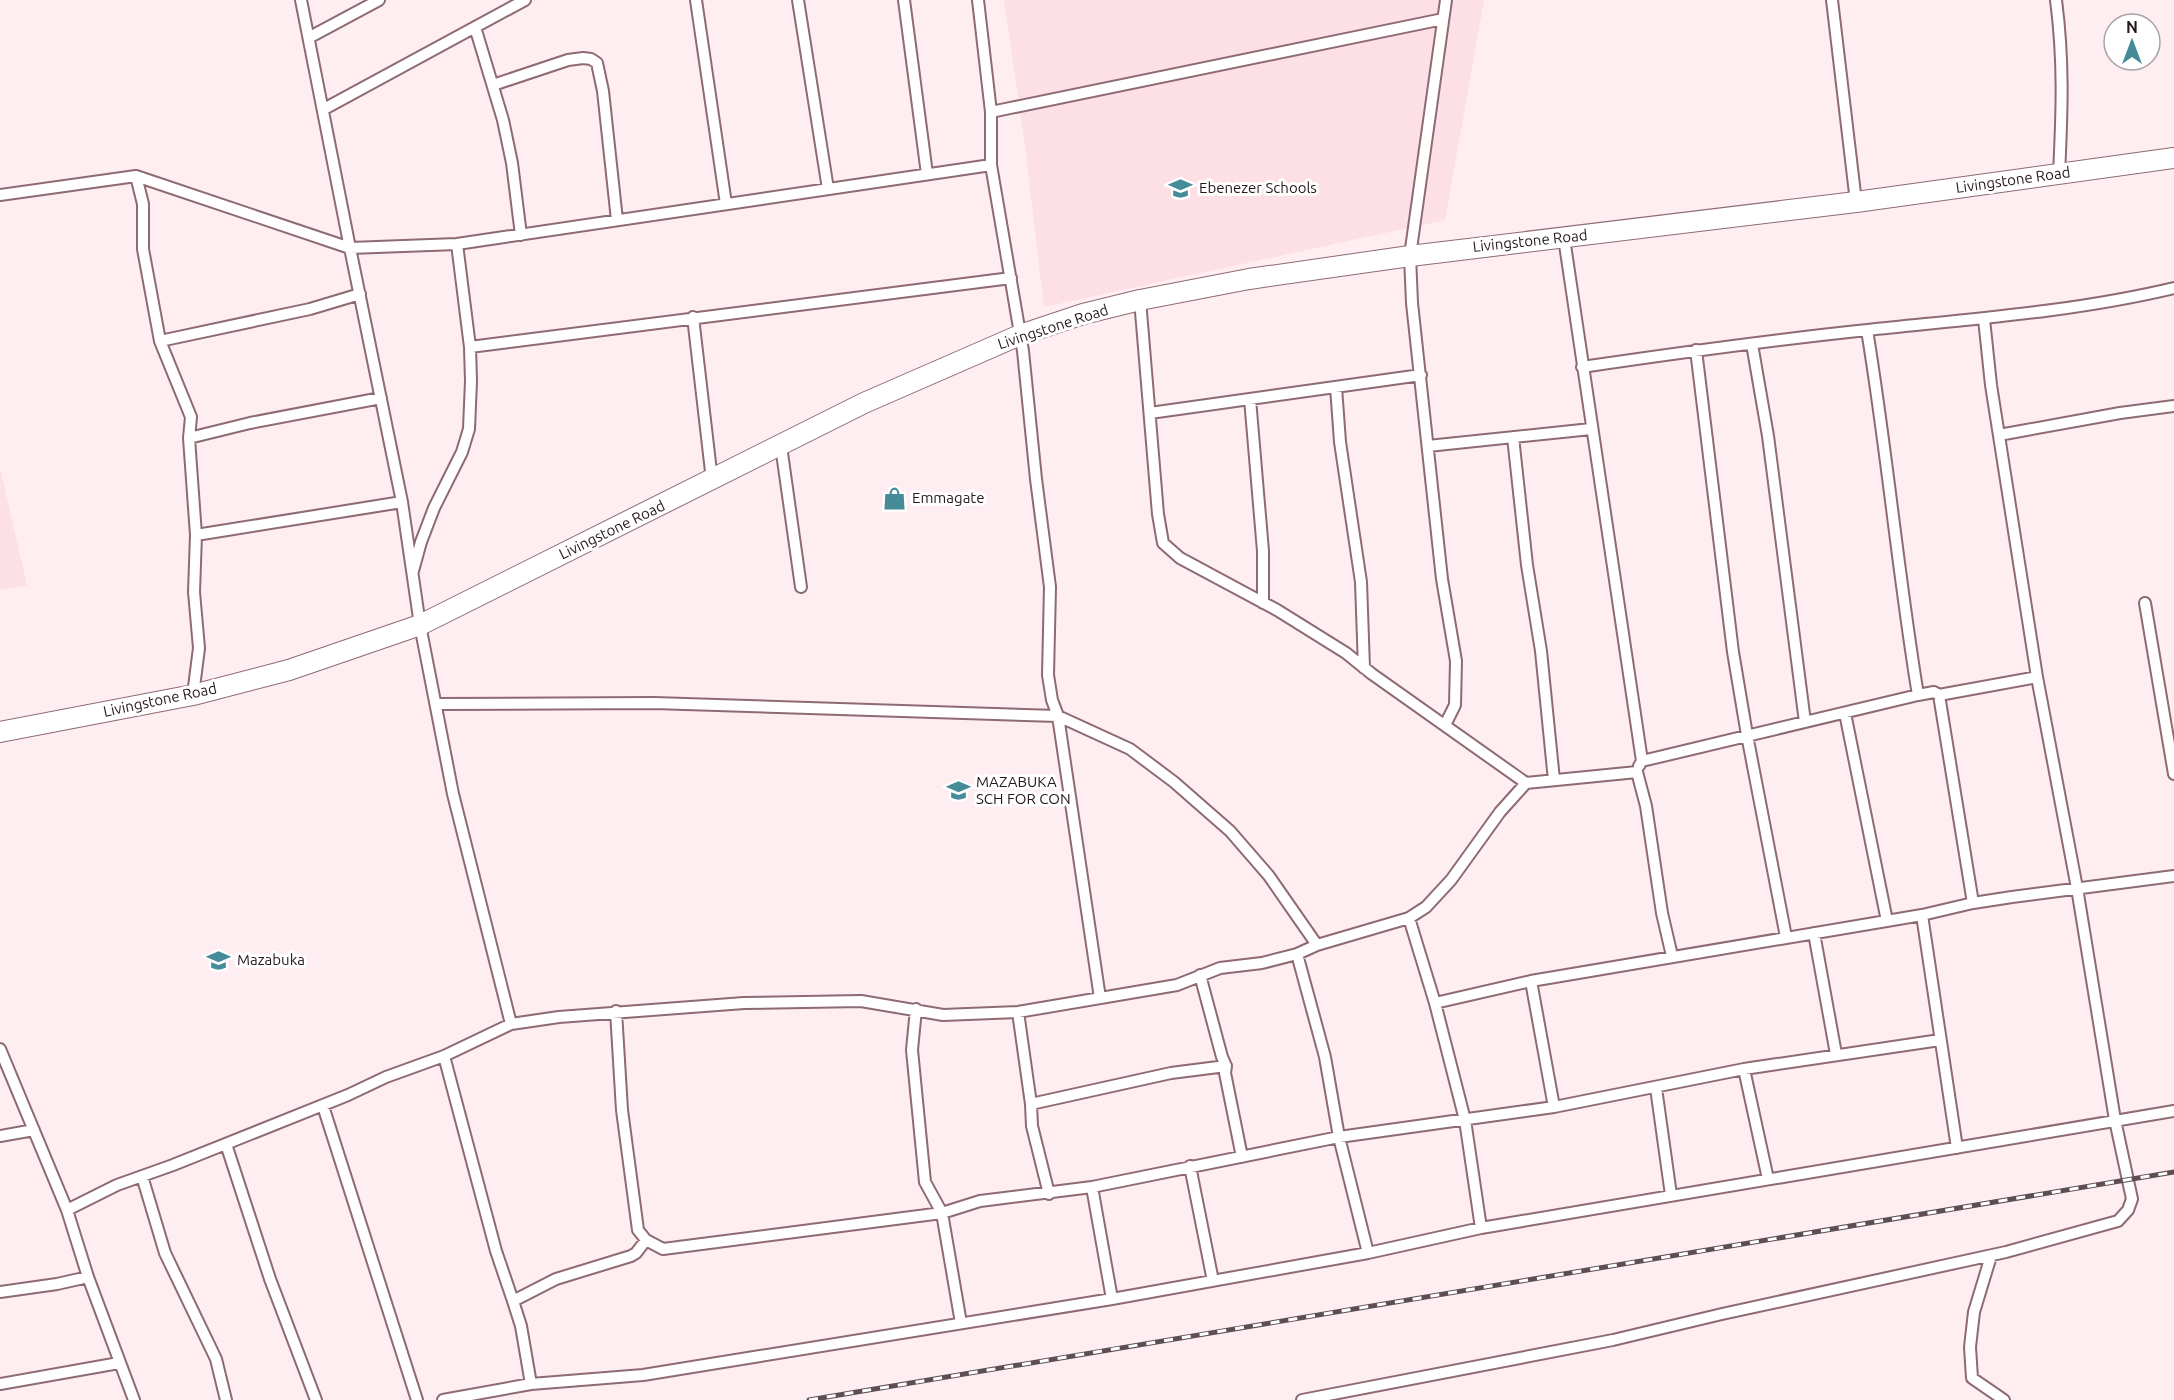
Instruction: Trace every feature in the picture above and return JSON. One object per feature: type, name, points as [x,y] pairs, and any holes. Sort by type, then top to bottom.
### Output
[{"type":"highway","name":"Livingstone Road","points":[[0,732],[193,695],[289,670],[420,625],[864,403],[1020,335],[1083,314],[1140,300],[1249,279],[1410,256],[1856,202],[2174,158]]},
{"type":"street","points":[[301,0],[402,502],[420,625],[453,794],[511,1024]]},
{"type":"street","points":[[310,37],[380,0]]},
{"type":"street","points":[[324,109],[525,0]]},
{"type":"street","points":[[696,0],[726,204]]},
{"type":"street","points":[[798,0],[828,189]]},
{"type":"street","points":[[904,0],[927,174]]},
{"type":"street","points":[[978,0],[991,112],[991,165],[1020,335],[1050,587],[1048,675],[1052,700],[1058,716],[1100,998]]},
{"type":"street","points":[[1445,725],[1455,705],[1456,661],[1442,579],[1412,303],[1410,256],[1446,0]]},
{"type":"street","points":[[1832,0],[1856,202]]},
{"type":"street","points":[[2055,0],[2061,39],[2063,82],[2059,174]]},
{"type":"street","points":[[991,112],[1443,19]]},
{"type":"street","points":[[475,27],[503,120],[512,163],[521,235]]},
{"type":"street","points":[[493,85],[568,60],[583,58],[597,63],[603,91],[617,220]]},
{"type":"street","points":[[0,195],[136,176],[351,248],[457,244],[991,165]]},
{"type":"street","points":[[136,176],[143,204],[143,249],[160,342],[191,417],[189,438],[196,535],[194,592],[199,648],[193,695]]},
{"type":"street","points":[[1564,238],[1642,760],[1636,772],[1646,806],[1662,914],[1672,956]]},
{"type":"street","points":[[412,575],[434,508],[462,452],[469,429],[470,348],[457,244]]},
{"type":"street","points":[[470,348],[693,317],[1011,278]]},
{"type":"street","points":[[1582,367],[1696,350],[2056,310],[2137,297],[2174,288]]},
{"type":"street","points":[[160,342],[310,309],[360,294]]},
{"type":"street","points":[[1140,300],[1158,514],[1164,543],[1180,558],[1263,603],[1346,653],[1526,783],[1636,772]]},
{"type":"street","points":[[693,317],[712,480]]},
{"type":"street","points":[[1302,1400],[1613,1340],[1991,1256],[2118,1221],[2124,1215],[2132,1199],[2115,1120],[2077,888],[2037,676],[1990,385],[1984,319]]},
{"type":"street","points":[[1867,330],[1883,428],[1891,509],[1918,695]]},
{"type":"street","points":[[1752,344],[1768,436],[1805,722]]},
{"type":"street","points":[[1696,350],[1724,584],[1747,735],[1786,937]]},
{"type":"street","points":[[1150,413],[1421,375]]},
{"type":"street","points":[[1336,387],[1340,442],[1361,582],[1364,668]]},
{"type":"street","points":[[189,438],[250,423],[381,398]]},
{"type":"street","points":[[1250,399],[1263,551],[1263,603]]},
{"type":"street","points":[[1999,435],[2120,413],[2174,406]]},
{"type":"street","points":[[1428,447],[1591,429]]},
{"type":"street","points":[[1513,437],[1527,565],[1541,651],[1554,780]]},
{"type":"street","points":[[781,446],[801,587]]},
{"type":"street","points":[[196,535],[402,502]]},
{"type":"street","points":[[2145,603],[2174,774]]},
{"type":"street","points":[[1642,760],[1918,695],[1934,692],[1939,695],[2037,676]]},
{"type":"street","points":[[1939,695],[1973,903]]},
{"type":"street","points":[[436,704],[654,703],[1058,716],[1130,749],[1182,789],[1230,831],[1269,876],[1317,945]]},
{"type":"street","points":[[1845,713],[1887,921]]},
{"type":"street","points":[[67,1210],[117,1185],[323,1106],[386,1077],[444,1056],[511,1024],[616,1011],[744,1003],[861,1001],[943,1015],[1018,1012],[1177,985],[1220,968],[1262,963],[1297,954],[1317,945],[1409,918],[1426,907],[1451,880],[1500,812],[1526,783]]},
{"type":"street","points":[[1435,1003],[1531,981],[1922,915],[1973,903],[2174,876]]},
{"type":"street","points":[[1922,915],[1957,1148]]},
{"type":"street","points":[[1409,918],[1435,1003],[1465,1120],[1481,1228]]},
{"type":"street","points":[[1814,933],[1836,1054]]},
{"type":"street","points":[[1297,954],[1325,1057],[1339,1137],[1368,1253]]},
{"type":"street","points":[[1200,975],[1222,1057],[1227,1066],[1225,1073],[1242,1157]]},
{"type":"street","points":[[1531,981],[1554,1107]]},
{"type":"street","points":[[916,1009],[912,1050],[925,1182],[942,1213],[961,1323]]},
{"type":"street","points":[[616,1011],[622,1110],[638,1230],[646,1240],[663,1249],[942,1213],[980,1201],[1092,1187],[1339,1137],[1554,1107],[1744,1069],[1940,1040]]},
{"type":"street","points":[[1018,1012],[1032,1126],[1049,1194]]},
{"type":"street","points":[[0,1049],[67,1210],[87,1277],[134,1400]]},
{"type":"street","points":[[444,1056],[496,1251],[521,1326],[531,1384]]},
{"type":"street","points":[[1031,1104],[1171,1073],[1227,1066]]},
{"type":"street","points":[[1744,1069],[1768,1179]]},
{"type":"street","points":[[1656,1088],[1671,1195]]},
{"type":"street","points":[[323,1106],[417,1400]]},
{"type":"street","points":[[443,1400],[531,1384],[643,1375],[1112,1299],[1368,1253],[1481,1228],[2174,1111]]},
{"type":"street","points":[[0,1136],[34,1130]]},
{"type":"street","points":[[226,1144],[270,1279],[315,1400]]},
{"type":"street","points":[[1190,1166],[1213,1281]]},
{"type":"street","points":[[142,1176],[165,1253],[216,1359],[226,1400]]},
{"type":"street","points":[[1092,1187],[1112,1299]]},
{"type":"street","points":[[513,1301],[556,1279],[631,1256],[646,1240]]},
{"type":"street","points":[[1991,1256],[1974,1312],[1970,1347],[1972,1378],[2004,1400]]},
{"type":"street","points":[[0,1292],[57,1284],[87,1277]]},
{"type":"street","points":[[0,1384],[119,1363]]},
{"type":"shaded area","points":[[1004,0],[1484,0],[1445,220],[1044,307],[1024,138]]},
{"type":"shaded area","points":[[0,468],[27,585],[0,590]]},
{"type":"railway","points":[[809,1400],[2174,1172]]},
{"type":"place","name":"Ebenezer Schools","points":[[1181,188]]},
{"type":"place","name":"Emmagate","points":[[894,498]]},
{"type":"place","name":"MAZABUKA SCH FOR CON","points":[[958,791]]},
{"type":"place","name":"Mazabuka","points":[[219,960]]}]
